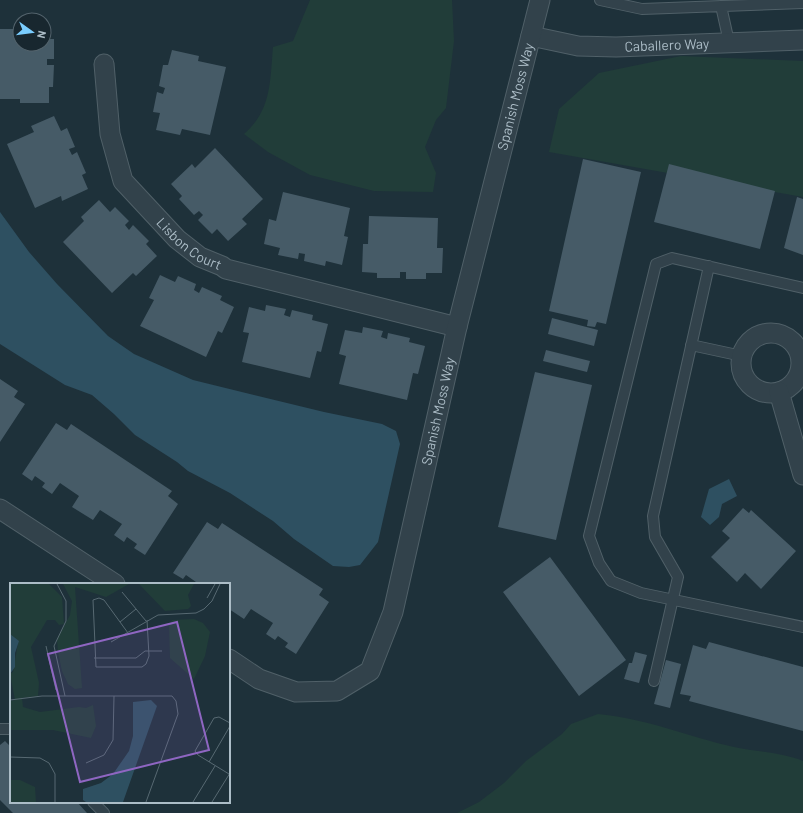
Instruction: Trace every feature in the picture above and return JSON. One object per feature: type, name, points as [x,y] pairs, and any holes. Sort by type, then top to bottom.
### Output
[{"type":"street","name":"Spanish Moss Way","points":[[230,660],[259,679],[296,692],[337,691],[370,671],[393,612],[456,327],[540,0]]},
{"type":"street","name":"Caballero Way","points":[[531,36],[578,46],[616,47],[803,40]]},
{"type":"street","name":"Lisbon Court","points":[[104,64],[110,134],[123,182],[176,239],[200,257],[226,269],[456,327]]},
{"type":"street","points":[[775,333],[784,336],[792,342],[798,351],[801,360],[800,371],[796,380],[779,392],[770,393],[760,391],[752,387],[745,380],[742,371],[742,356],[748,343],[756,337],[764,334],[775,333]]},
{"type":"street","points":[[779,392],[803,475]]},
{"type":"street","points":[[0,509],[112,583]]},
{"type":"lane","points":[[600,0],[642,9],[803,2]]},
{"type":"lane","points":[[721,6],[729,42]]},
{"type":"lane","points":[[803,288],[672,258],[656,264],[590,536],[599,563],[611,580],[641,593],[803,627]]},
{"type":"lane","points":[[654,681],[678,577],[655,537],[653,516],[709,266]]},
{"type":"lane","points":[[691,345],[742,356]]},
{"type":"lane","points":[[94,803],[104,813]]},
{"type":"green space","points":[[310,0],[452,0],[454,41],[446,108],[436,120],[425,147],[436,173],[433,192],[374,191],[310,175],[268,152],[244,134],[253,125],[265,105],[270,83],[273,47],[293,41]]},
{"type":"green space","points":[[681,56],[803,61],[803,197],[549,152],[559,109],[599,73]]},
{"type":"green space","points":[[598,714],[633,719],[717,743],[778,754],[803,761],[803,813],[457,813],[479,802],[504,783],[526,761],[562,734],[571,724]]},
{"type":"water","points":[[0,212],[29,252],[57,284],[108,336],[134,354],[193,380],[324,412],[382,424],[396,431],[400,444],[378,542],[360,565],[349,567],[333,566],[294,539],[273,521],[230,493],[188,471],[177,462],[135,435],[92,395],[65,385],[0,344]]},
{"type":"water","points":[[729,479],[737,496],[722,504],[719,517],[710,525],[701,517],[709,489]]},
{"type":"building","points":[[0,29],[12,29],[12,52],[52,52],[52,39],[54,39],[54,59],[47,59],[47,65],[54,65],[53,87],[49,87],[49,103],[20,103],[20,99],[0,99]]},
{"type":"building","points":[[172,50],[199,56],[198,61],[226,67],[210,135],[182,129],[180,135],[156,130],[160,113],[153,112],[157,92],[163,94],[165,88],[159,86],[163,65],[168,65]]},
{"type":"building","points":[[54,116],[61,131],[67,128],[75,147],[69,149],[72,155],[77,152],[86,173],[82,175],[88,189],[62,201],[61,196],[35,208],[7,144],[34,132],[31,126]]},
{"type":"building","points":[[215,148],[263,199],[242,219],[247,224],[228,241],[217,229],[212,234],[198,220],[203,215],[199,211],[194,215],[179,199],[182,196],[171,184],[192,164],[195,168]]},
{"type":"building","points":[[583,159],[641,172],[606,324],[597,322],[595,327],[587,326],[588,320],[549,311]]},
{"type":"building","points":[[669,164],[775,191],[760,249],[654,222]]},
{"type":"building","points":[[283,192],[350,208],[344,236],[348,237],[342,265],[326,261],[325,266],[304,261],[305,254],[299,253],[298,259],[278,255],[280,248],[264,244],[269,219],[276,221]]},
{"type":"building","points":[[797,197],[803,199],[803,255],[784,248]]},
{"type":"building","points":[[99,200],[110,212],[115,207],[129,221],[125,225],[129,230],[133,225],[149,241],[146,244],[157,256],[136,276],[133,273],[112,293],[63,242],[84,221],[81,217]]},
{"type":"building","points":[[369,216],[438,218],[437,248],[443,248],[442,273],[426,273],[426,279],[406,279],[406,272],[400,272],[400,278],[377,278],[377,273],[362,272],[363,244],[368,244]]},
{"type":"building","points":[[160,275],[175,282],[178,276],[196,284],[194,290],[199,293],[202,287],[222,296],[220,300],[234,307],[222,333],[218,331],[206,357],[140,326],[154,300],[149,298]]},
{"type":"building","points":[[266,305],[286,309],[284,315],[290,317],[292,310],[313,315],[312,320],[328,324],[321,352],[317,351],[310,378],[242,362],[249,333],[243,332],[249,307],[265,311]]},
{"type":"building","points":[[552,318],[598,330],[594,346],[548,334]]},
{"type":"building","points":[[363,327],[383,331],[381,337],[387,339],[388,333],[410,338],[409,342],[425,346],[418,374],[413,373],[407,400],[339,384],[346,356],[339,354],[345,330],[362,333]]},
{"type":"building","points":[[546,350],[590,361],[587,372],[543,361]]},
{"type":"building","points":[[535,372],[592,385],[556,540],[498,527]]},
{"type":"building","points":[[0,379],[18,391],[14,397],[25,404],[0,442]]},
{"type":"building","points":[[56,423],[67,430],[71,424],[172,491],[168,496],[178,504],[145,555],[134,548],[137,544],[127,537],[124,542],[114,535],[122,524],[100,510],[93,520],[72,507],[79,496],[60,483],[52,494],[42,487],[45,483],[35,476],[32,481],[22,474]]},
{"type":"building","points":[[743,508],[749,513],[751,510],[796,551],[761,589],[745,573],[737,582],[711,557],[730,538],[722,531]]},
{"type":"building","points":[[207,522],[218,529],[222,523],[323,589],[319,595],[329,602],[296,654],[285,647],[288,643],[278,636],[275,640],[266,634],[273,623],[251,609],[244,619],[230,610],[230,583],[195,583],[196,582],[186,575],[183,579],[173,573]]},
{"type":"building","points":[[550,557],[626,660],[579,696],[503,592]]},
{"type":"building","points":[[709,642],[803,667],[803,731],[689,701],[691,696],[680,694],[693,645],[706,649]]},
{"type":"building","points":[[635,652],[647,655],[639,683],[624,679],[629,663],[632,663]]},
{"type":"building","points":[[666,660],[681,664],[670,708],[654,704]]},
{"type":"building","points":[[5,741],[10,746],[10,803],[78,803],[87,813],[13,813],[0,800],[0,745]]}]
